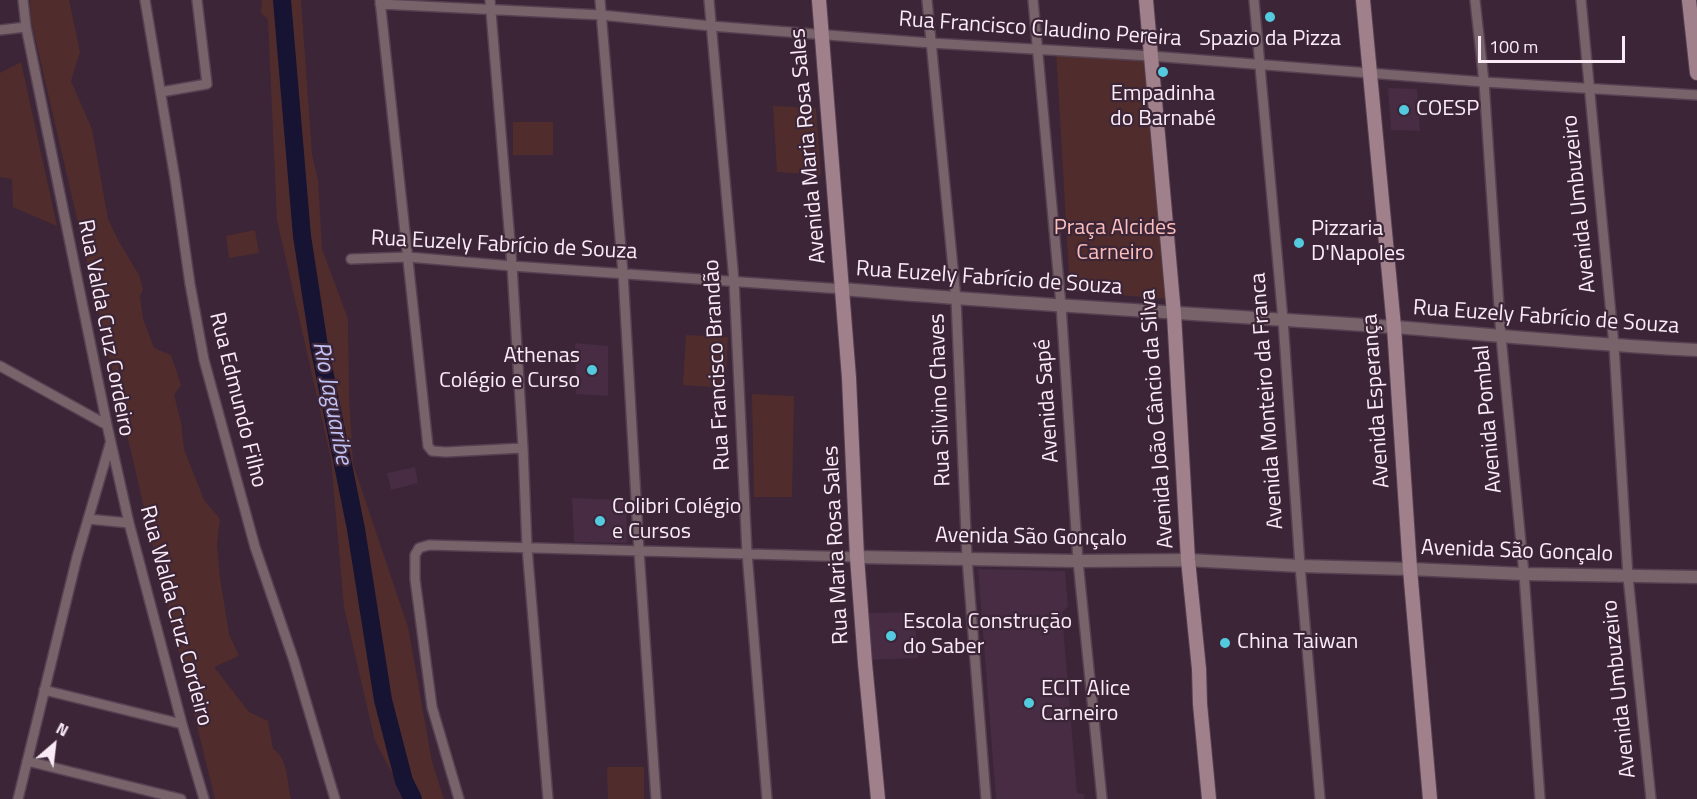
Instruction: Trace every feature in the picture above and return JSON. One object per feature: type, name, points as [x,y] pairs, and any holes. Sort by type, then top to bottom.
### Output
[{"type":"main road","name":"Avenida Maria Rosa Sales","points":[[819,0],[842,289]]},
{"type":"main road","name":"Avenida João Câncio da Silva","points":[[1146,0],[1174,314],[1188,560],[1209,799]]},
{"type":"main road","name":"Avenida Esperança","points":[[1363,0],[1394,327],[1410,569],[1430,799]]},
{"type":"main road","points":[[1689,0],[1697,73]]},
{"type":"main road","name":"Rua Maria Rosa Sales","points":[[842,289],[849,378],[857,556],[878,799]]},
{"type":"street","name":"Rua Valda Cruz Cordeiro","points":[[18,799],[77,556],[111,442],[26,27],[23,0]]},
{"type":"street","name":"Rua Edmundo Filho","points":[[145,0],[204,360],[255,548],[294,661],[335,799]]},
{"type":"street","points":[[161,92],[207,84],[197,0]]},
{"type":"street","points":[[600,0],[623,273],[656,799]]},
{"type":"street","name":"Rua Francisco Brandão","points":[[709,0],[734,281],[747,553],[767,799]]},
{"type":"street","name":"Rua Silvino Chaves","points":[[927,0],[956,299],[967,558],[986,799]]},
{"type":"street","name":"Avenida Sapé","points":[[1033,0],[1061,305],[1078,561],[1102,799]]},
{"type":"street","name":"Avenida Monteiro da Franca","points":[[1254,0],[1283,320],[1300,566],[1320,799]]},
{"type":"street","name":"Avenida Pombal","points":[[1475,0],[1484,82],[1501,337],[1524,574],[1540,799]]},
{"type":"street","name":"Avenida Umbuzeiro","points":[[1581,0],[1614,346],[1628,577],[1651,799]]},
{"type":"street","points":[[380,2],[428,446],[436,452],[523,448]]},
{"type":"street","name":"Rua Francisco Claudino Pereira","points":[[380,2],[490,5],[931,44],[1151,56],[1484,82],[1697,95]]},
{"type":"street","points":[[490,5],[512,266],[527,547],[548,799]]},
{"type":"street","points":[[0,30],[26,27]]},
{"type":"street","name":"Rua Euzely Fabrício de Souza","points":[[351,259],[408,257],[956,299],[1394,327],[1614,346],[1697,350]]},
{"type":"street","points":[[0,366],[107,425]]},
{"type":"street","name":"Rua Walda Cruz Cordeiro","points":[[111,442],[129,523],[204,799]]},
{"type":"street","points":[[88,519],[129,523]]},
{"type":"street","name":"Avenida São Gonçalo","points":[[459,799],[432,707],[415,579],[416,550],[424,546],[1078,561],[1188,560],[1524,574],[1697,577]]},
{"type":"street","points":[[44,690],[182,724]]},
{"type":"street","points":[[27,761],[181,799]]},
{"type":"shaded area","name":"COESP","points":[[1388,88],[1417,89],[1420,131],[1391,130]]},
{"type":"shaded area","name":"Athenas Colégio e Curso","points":[[575,343],[608,346],[608,396],[576,394]]},
{"type":"shaded area","points":[[415,467],[418,483],[391,490],[387,473]]},
{"type":"shaded area","name":"Colibri Colégio e Cursos","points":[[572,498],[626,500],[627,543],[574,542]]},
{"type":"shaded area","name":"ECIT Alice Carneiro","points":[[978,569],[1065,571],[1068,606],[1062,613],[1077,793],[1084,794],[1084,799],[996,799]]},
{"type":"shaded area","name":"Escola Construção do Saber","points":[[914,612],[918,658],[866,660],[866,613]]},
{"type":"green space","points":[[30,0],[69,0],[80,52],[71,81],[92,129],[108,219],[139,275],[143,290],[140,296],[143,319],[154,348],[171,355],[181,385],[174,395],[181,422],[184,449],[204,500],[220,519],[217,545],[220,578],[229,634],[239,656],[214,667],[249,712],[268,721],[273,749],[282,758],[286,771],[291,799],[215,799],[158,568],[31,20]]},
{"type":"green space","points":[[262,0],[301,0],[312,154],[318,180],[322,249],[348,319],[353,464],[408,627],[432,762],[444,799],[406,799],[375,741],[344,607],[331,459],[277,220],[268,19],[261,13]]},
{"type":"green space","name":"Praça Alcides Carneiro","points":[[1056,50],[1145,55],[1168,299],[1070,291]]},
{"type":"green space","points":[[21,62],[57,226],[13,207],[12,179],[0,177],[0,73]]},
{"type":"green space","points":[[773,106],[816,108],[821,175],[777,172]]},
{"type":"green space","points":[[513,122],[553,122],[553,155],[513,155]]},
{"type":"green space","points":[[255,230],[259,253],[229,258],[226,236]]},
{"type":"green space","points":[[686,335],[728,337],[725,388],[683,385]]},
{"type":"green space","points":[[752,394],[794,396],[792,497],[754,497]]},
{"type":"green space","points":[[607,767],[644,767],[644,799],[608,799]]},
{"type":"waterway","name":"Rio Jaguaribe","points":[[282,0],[302,236],[319,346],[356,529],[383,700],[404,781],[413,799]]},
{"type":"place","name":"Spazio da Pizza","points":[[1270,17]]},
{"type":"place","name":"Empadinha do Barnabé","points":[[1163,72]]},
{"type":"place","name":"COESP","points":[[1404,110]]},
{"type":"place","name":"Pizzaria D'Napoles","points":[[1299,243]]},
{"type":"place","name":"Athenas Colégio e Curso","points":[[592,370]]},
{"type":"place","name":"Colibri Colégio e Cursos","points":[[600,521]]},
{"type":"place","name":"Escola Construção do Saber","points":[[891,636]]},
{"type":"place","name":"China Taiwan","points":[[1225,643]]},
{"type":"place","name":"ECIT Alice Carneiro","points":[[1029,703]]}]
